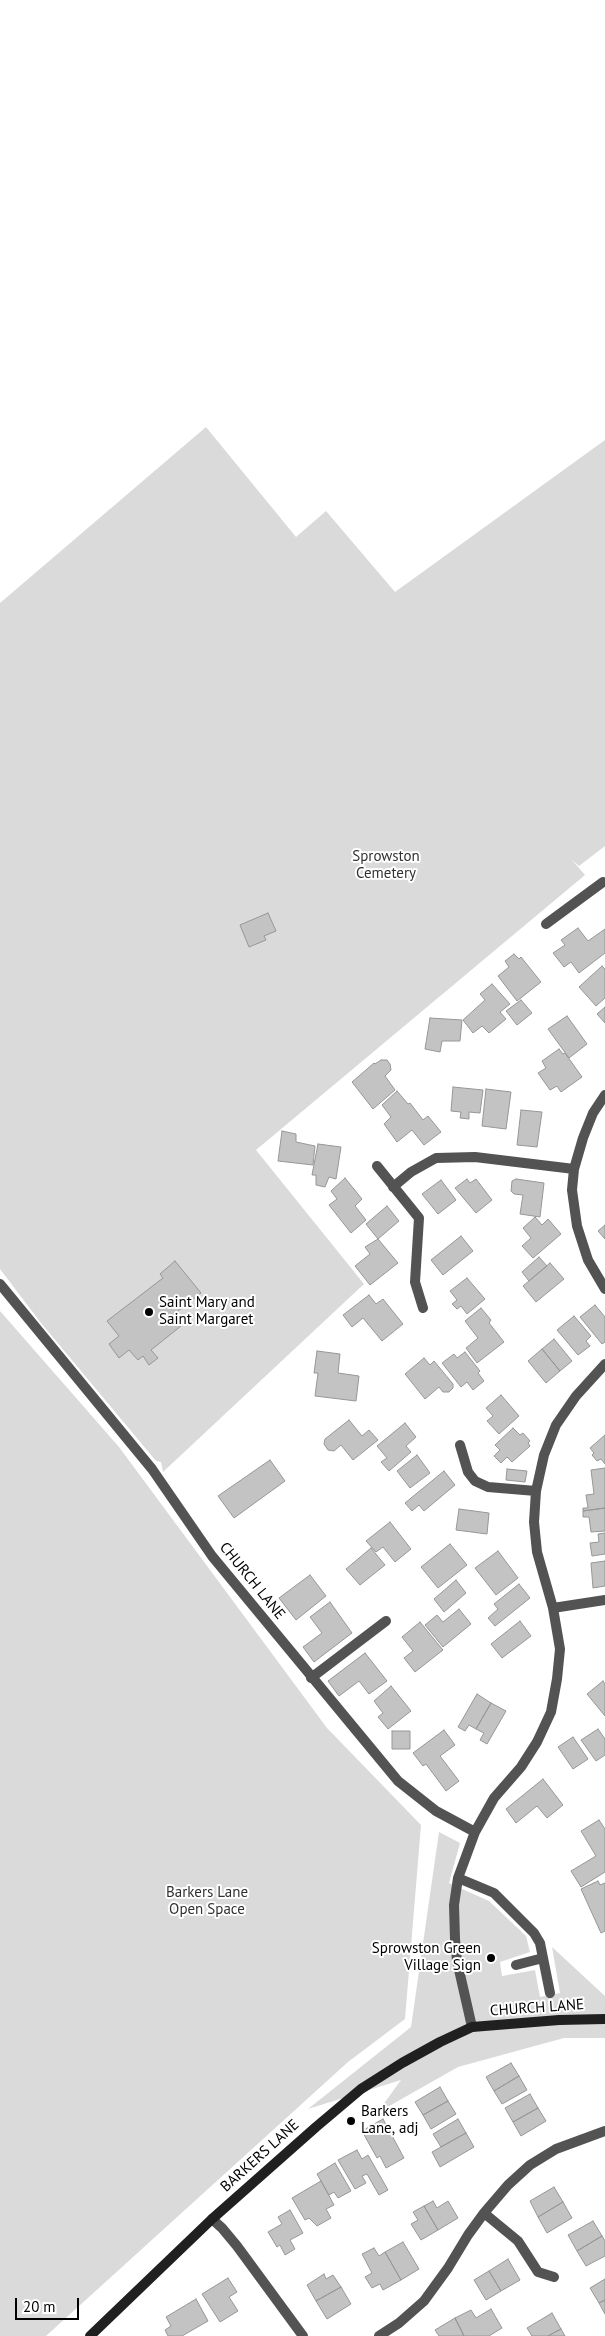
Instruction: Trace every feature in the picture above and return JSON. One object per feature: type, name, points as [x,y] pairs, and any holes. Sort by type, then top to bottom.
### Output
[{"type":"street","points":[[546,924],[604,883]]},
{"type":"street","points":[[605,1095],[590,1121],[574,1169],[572,1190],[577,1226],[588,1260],[605,1289]]},
{"type":"street","points":[[393,1187],[411,1172],[436,1158],[475,1157],[574,1169]]},
{"type":"street","points":[[377,1166],[419,1218],[416,1282],[423,1308]]},
{"type":"street","name":"CHURCH LANE","points":[[0,1284],[152,1469],[212,1556],[398,1781],[436,1811],[475,1832],[458,1878],[454,1904],[454,1940],[457,1961],[472,2027],[559,2020],[605,2019]]},
{"type":"street","points":[[475,1832],[494,1798],[521,1767],[537,1742],[550,1712],[557,1679],[560,1649],[553,1608],[537,1552],[534,1522],[536,1491],[544,1455],[556,1425],[576,1396],[605,1364]]},
{"type":"street","points":[[460,1446],[468,1472],[475,1481],[488,1487],[536,1491]]},
{"type":"street","points":[[553,1608],[605,1600]]},
{"type":"street","points":[[311,1678],[386,1620]]},
{"type":"street","name":"CHURCH LANE","points":[[458,1878],[494,1894],[534,1932],[540,1943],[550,1993]]},
{"type":"street","points":[[516,1965],[543,1958]]},
{"type":"street","name":"BARKERS LANE","points":[[90,2336],[212,2219],[361,2089],[440,2042],[472,2027]]},
{"type":"street","points":[[379,2336],[399,2323],[424,2301],[484,2213],[508,2185],[530,2165],[556,2149],[605,2131]]},
{"type":"street","points":[[484,2213],[518,2241],[538,2272],[554,2277]]},
{"type":"street","points":[[212,2219],[237,2246],[303,2336]]},
{"type":"green space","name":"Sprowston Cemetery","points":[[206,427],[296,537],[326,511],[395,592],[605,440],[605,846],[579,866],[572,860],[585,875],[256,1150],[364,1284],[163,1472],[161,1462],[156,1461],[41,1323],[0,1269],[0,603]]},
{"type":"green space","name":"Barkers Lane Open Space","points":[[0,1311],[119,1447],[327,1728],[421,1825],[405,2019],[348,2062],[46,2336],[0,2336]]},
{"type":"green space","points":[[439,1832],[460,1843],[449,1883],[489,1901],[526,1936],[530,1952],[500,1962],[502,1976],[535,1970],[540,1997],[560,1993],[552,1947],[605,1996],[605,2038],[564,2038],[458,2067],[377,2113],[401,2080],[308,2109],[411,2027]]},
{"type":"building","points":[[268,913],[276,931],[264,936],[266,940],[249,947],[240,925]]},
{"type":"building","points":[[578,928],[588,941],[605,929],[605,953],[579,973],[571,962],[564,967],[553,953],[565,945],[561,940]]},
{"type":"building","points":[[514,954],[519,959],[521,957],[541,982],[517,1001],[498,976],[509,967],[505,961]]},
{"type":"building","points":[[602,966],[605,969],[605,998],[596,1006],[579,987]]},
{"type":"building","points":[[492,984],[510,1004],[500,1012],[506,1019],[489,1033],[482,1026],[473,1033],[463,1020],[485,1000],[480,994]]},
{"type":"building","points":[[521,1000],[532,1013],[517,1025],[506,1011]]},
{"type":"building","points":[[605,1007],[605,1023],[597,1014]]},
{"type":"building","points":[[567,1016],[587,1044],[569,1058],[548,1029]]},
{"type":"building","points":[[430,1018],[462,1020],[460,1041],[442,1041],[440,1052],[425,1049]]},
{"type":"building","points":[[559,1049],[563,1054],[565,1053],[582,1077],[561,1092],[557,1086],[550,1090],[538,1073],[546,1068],[542,1061]]},
{"type":"building","points":[[387,1060],[390,1064],[391,1070],[385,1076],[395,1090],[373,1109],[352,1082],[374,1063]]},
{"type":"building","points":[[453,1087],[483,1090],[480,1113],[469,1112],[469,1119],[460,1118],[461,1112],[451,1111]]},
{"type":"building","points":[[486,1089],[511,1092],[506,1129],[482,1126]]},
{"type":"building","points":[[397,1091],[408,1104],[410,1103],[423,1120],[428,1116],[441,1132],[424,1145],[412,1130],[397,1142],[384,1124],[391,1117],[382,1105]]},
{"type":"building","points":[[521,1110],[542,1112],[537,1147],[517,1145]]},
{"type":"building","points":[[282,1131],[296,1134],[296,1142],[315,1146],[313,1165],[278,1161]]},
{"type":"building","points":[[318,1144],[341,1147],[336,1179],[329,1177],[325,1187],[316,1185],[316,1175],[312,1175]]},
{"type":"building","points":[[345,1178],[362,1199],[355,1206],[366,1220],[351,1233],[329,1205],[337,1199],[331,1191]]},
{"type":"building","points":[[467,1179],[470,1183],[476,1179],[492,1200],[476,1213],[455,1188]]},
{"type":"building","points":[[516,1179],[544,1183],[540,1217],[520,1214],[523,1195],[514,1194],[511,1191],[512,1181]]},
{"type":"building","points":[[441,1180],[456,1200],[438,1214],[422,1194]]},
{"type":"building","points":[[387,1206],[399,1221],[378,1239],[366,1224]]},
{"type":"building","points":[[535,1217],[542,1225],[548,1219],[561,1234],[533,1258],[522,1246],[531,1238],[523,1228]]},
{"type":"building","points":[[605,1225],[605,1239],[598,1231]]},
{"type":"building","points":[[461,1236],[473,1251],[443,1275],[431,1260]]},
{"type":"building","points":[[378,1239],[398,1263],[370,1285],[355,1266],[370,1254],[365,1247]]},
{"type":"building","points":[[539,1257],[547,1266],[529,1281],[522,1272]]},
{"type":"building","name":"Saint Mary and Saint Margaret","points":[[175,1261],[201,1293],[173,1315],[181,1326],[151,1350],[158,1358],[149,1365],[143,1356],[138,1360],[129,1350],[119,1358],[109,1344],[119,1336],[107,1321],[163,1278],[160,1274]]},
{"type":"building","points":[[550,1263],[564,1279],[536,1302],[523,1286]]},
{"type":"building","points":[[467,1278],[485,1299],[467,1314],[461,1306],[457,1309],[452,1304],[457,1300],[450,1291]]},
{"type":"building","points":[[369,1295],[376,1304],[383,1299],[403,1324],[382,1341],[363,1318],[352,1327],[343,1315]]},
{"type":"building","points":[[595,1305],[605,1317],[605,1342],[602,1344],[580,1317]]},
{"type":"building","points":[[481,1308],[491,1320],[489,1323],[504,1342],[477,1363],[466,1348],[478,1338],[465,1321]]},
{"type":"building","points":[[574,1316],[591,1336],[586,1341],[590,1346],[578,1355],[557,1330]]},
{"type":"building","points":[[554,1339],[572,1361],[560,1371],[542,1349]]},
{"type":"building","points":[[542,1349],[560,1371],[546,1383],[528,1361]]},
{"type":"building","points":[[317,1351],[340,1354],[338,1373],[359,1376],[356,1401],[315,1396],[318,1373],[314,1373]]},
{"type":"building","points":[[465,1352],[480,1371],[478,1373],[484,1381],[473,1390],[467,1382],[461,1387],[442,1363],[454,1354],[457,1358]]},
{"type":"building","points":[[424,1358],[430,1365],[434,1361],[453,1384],[453,1388],[449,1392],[443,1392],[439,1387],[425,1399],[405,1374]]},
{"type":"building","points":[[501,1395],[519,1416],[499,1434],[487,1421],[493,1416],[486,1408]]},
{"type":"building","points":[[349,1420],[362,1436],[369,1430],[378,1440],[353,1460],[341,1445],[334,1451],[328,1450],[324,1444],[325,1439]]},
{"type":"building","points":[[405,1423],[416,1437],[406,1446],[411,1452],[389,1471],[381,1462],[387,1458],[377,1446]]},
{"type":"building","points":[[513,1428],[520,1435],[523,1433],[530,1441],[528,1443],[530,1446],[512,1462],[507,1457],[501,1463],[494,1456],[500,1450],[495,1445]]},
{"type":"building","points":[[605,1435],[605,1464],[601,1459],[597,1461],[592,1455],[594,1453],[590,1448]]},
{"type":"building","points":[[417,1455],[430,1473],[410,1488],[397,1471]]},
{"type":"building","points":[[270,1460],[285,1481],[234,1518],[218,1496]]},
{"type":"building","points":[[605,1468],[605,1508],[583,1511],[583,1508],[588,1508],[586,1495],[594,1494],[591,1470]]},
{"type":"building","points":[[507,1469],[527,1471],[525,1482],[506,1480]]},
{"type":"building","points":[[444,1471],[455,1485],[424,1511],[419,1505],[412,1511],[405,1503]]},
{"type":"building","points":[[605,1508],[605,1531],[591,1532],[589,1517],[583,1517],[583,1511]]},
{"type":"building","points":[[459,1509],[489,1513],[487,1534],[456,1530]]},
{"type":"building","points":[[390,1522],[411,1549],[395,1562],[383,1547],[376,1552],[366,1541]]},
{"type":"building","points":[[605,1533],[605,1554],[592,1556],[590,1543],[599,1542],[598,1534]]},
{"type":"building","points":[[450,1544],[467,1565],[438,1588],[421,1567]]},
{"type":"building","points":[[371,1548],[385,1565],[360,1585],[346,1569]]},
{"type":"building","points":[[498,1551],[518,1578],[496,1595],[475,1568]]},
{"type":"building","points":[[605,1561],[605,1586],[593,1588],[591,1563]]},
{"type":"building","points":[[310,1575],[326,1596],[296,1620],[279,1598]]},
{"type":"building","points":[[456,1580],[466,1593],[444,1612],[434,1599]]},
{"type":"building","points":[[519,1584],[530,1598],[495,1626],[488,1618],[498,1609],[494,1604]]},
{"type":"building","points":[[330,1602],[352,1633],[314,1662],[303,1647],[322,1633],[310,1617]]},
{"type":"building","points":[[459,1609],[471,1624],[443,1647],[425,1625],[437,1615],[443,1622]]},
{"type":"building","points":[[520,1621],[531,1636],[502,1658],[491,1644]]},
{"type":"building","points":[[420,1622],[443,1650],[415,1672],[404,1658],[413,1651],[402,1637]]},
{"type":"building","points":[[365,1653],[387,1681],[369,1694],[359,1681],[339,1696],[328,1681]]},
{"type":"building","points":[[603,1681],[605,1684],[605,1716],[587,1694]]},
{"type":"building","points":[[391,1686],[411,1711],[388,1729],[378,1717],[383,1713],[374,1701]]},
{"type":"building","points":[[477,1694],[491,1703],[476,1729],[469,1725],[465,1731],[458,1727]]},
{"type":"building","points":[[491,1703],[506,1711],[487,1744],[480,1740],[484,1733],[476,1729]]},
{"type":"building","points":[[598,1729],[605,1739],[605,1755],[596,1761],[581,1740]]},
{"type":"building","points":[[444,1730],[455,1745],[440,1756],[459,1781],[446,1791],[426,1764],[423,1766],[413,1753]]},
{"type":"building","points":[[392,1731],[410,1731],[410,1749],[392,1749]]},
{"type":"building","points":[[573,1737],[588,1759],[573,1769],[558,1747]]},
{"type":"building","points":[[543,1779],[563,1805],[547,1818],[537,1806],[516,1823],[506,1809]]},
{"type":"building","points":[[599,1820],[605,1829],[605,1872],[581,1887],[571,1871],[596,1856],[581,1831]]},
{"type":"building","points":[[598,1881],[600,1885],[605,1883],[605,1931],[601,1933],[581,1889]]},
{"type":"building","points":[[511,2063],[519,2076],[494,2091],[486,2077]]},
{"type":"building","points":[[519,2076],[527,2090],[502,2104],[494,2091]]},
{"type":"building","points":[[440,2087],[448,2101],[423,2115],[415,2102]]},
{"type":"building","points":[[530,2094],[538,2108],[513,2122],[505,2108]]},
{"type":"building","points":[[448,2101],[456,2114],[431,2129],[423,2115]]},
{"type":"building","points":[[538,2108],[546,2121],[521,2136],[513,2122]]},
{"type":"building","points":[[383,2119],[404,2158],[386,2168],[380,2156],[377,2158],[362,2131]]},
{"type":"building","points":[[458,2119],[466,2133],[441,2147],[433,2134]]},
{"type":"building","points":[[466,2133],[474,2147],[440,2167],[432,2152]]},
{"type":"building","points":[[357,2150],[362,2159],[368,2155],[388,2190],[379,2195],[367,2174],[362,2176],[366,2183],[355,2189],[338,2160]]},
{"type":"building","points":[[335,2163],[351,2191],[338,2198],[334,2192],[329,2195],[317,2174]]},
{"type":"building","points":[[321,2181],[334,2205],[326,2209],[331,2218],[317,2226],[309,2218],[305,2220],[292,2198]]},
{"type":"building","points":[[554,2187],[563,2202],[538,2217],[530,2201]]},
{"type":"building","points":[[433,2201],[437,2208],[448,2201],[458,2218],[438,2230],[424,2206]]},
{"type":"building","points":[[563,2202],[572,2218],[547,2233],[538,2217]]},
{"type":"building","points":[[424,2206],[438,2230],[421,2240],[411,2224],[418,2220],[413,2212]]},
{"type":"building","points":[[290,2210],[303,2233],[290,2240],[295,2249],[285,2255],[280,2245],[277,2247],[268,2232],[282,2224],[278,2217]]},
{"type":"building","points":[[593,2221],[602,2236],[577,2251],[568,2235]]},
{"type":"building","points":[[602,2236],[605,2241],[605,2256],[586,2266],[577,2251]]},
{"type":"building","points":[[403,2242],[419,2269],[401,2280],[385,2252]]},
{"type":"building","points":[[374,2248],[379,2256],[385,2252],[401,2280],[383,2290],[380,2284],[372,2288],[365,2277],[372,2273],[362,2254]]},
{"type":"building","points":[[508,2259],[520,2280],[501,2291],[489,2271]]},
{"type":"building","points":[[489,2271],[501,2291],[486,2300],[474,2280]]},
{"type":"building","points":[[324,2274],[326,2279],[333,2275],[341,2287],[316,2301],[307,2285]]},
{"type":"building","points":[[228,2278],[237,2292],[229,2297],[238,2311],[220,2322],[202,2294]]},
{"type":"building","points":[[605,2279],[605,2300],[599,2303],[590,2288]]},
{"type":"building","points":[[341,2287],[351,2304],[327,2319],[316,2301]]},
{"type":"building","points":[[196,2299],[208,2321],[182,2336],[168,2336],[165,2330],[171,2326],[166,2317]]},
{"type":"building","points":[[605,2300],[605,2314],[599,2303]]},
{"type":"building","points":[[491,2309],[502,2328],[489,2336],[464,2336],[455,2318],[471,2310],[476,2318]]},
{"type":"building","points":[[552,2313],[561,2329],[548,2336],[532,2336],[527,2328]]},
{"type":"building","points":[[455,2318],[464,2336],[439,2336],[435,2330]]},
{"type":"building","points":[[561,2329],[565,2336],[548,2336]]},
{"type":"place","name":"Saint Mary and Saint Margaret","points":[[149,1312]]},
{"type":"place","name":"Sprowston Green Village Sign","points":[[491,1958]]},
{"type":"place","name":"Barkers Lane, adj","points":[[351,2121]]}]
